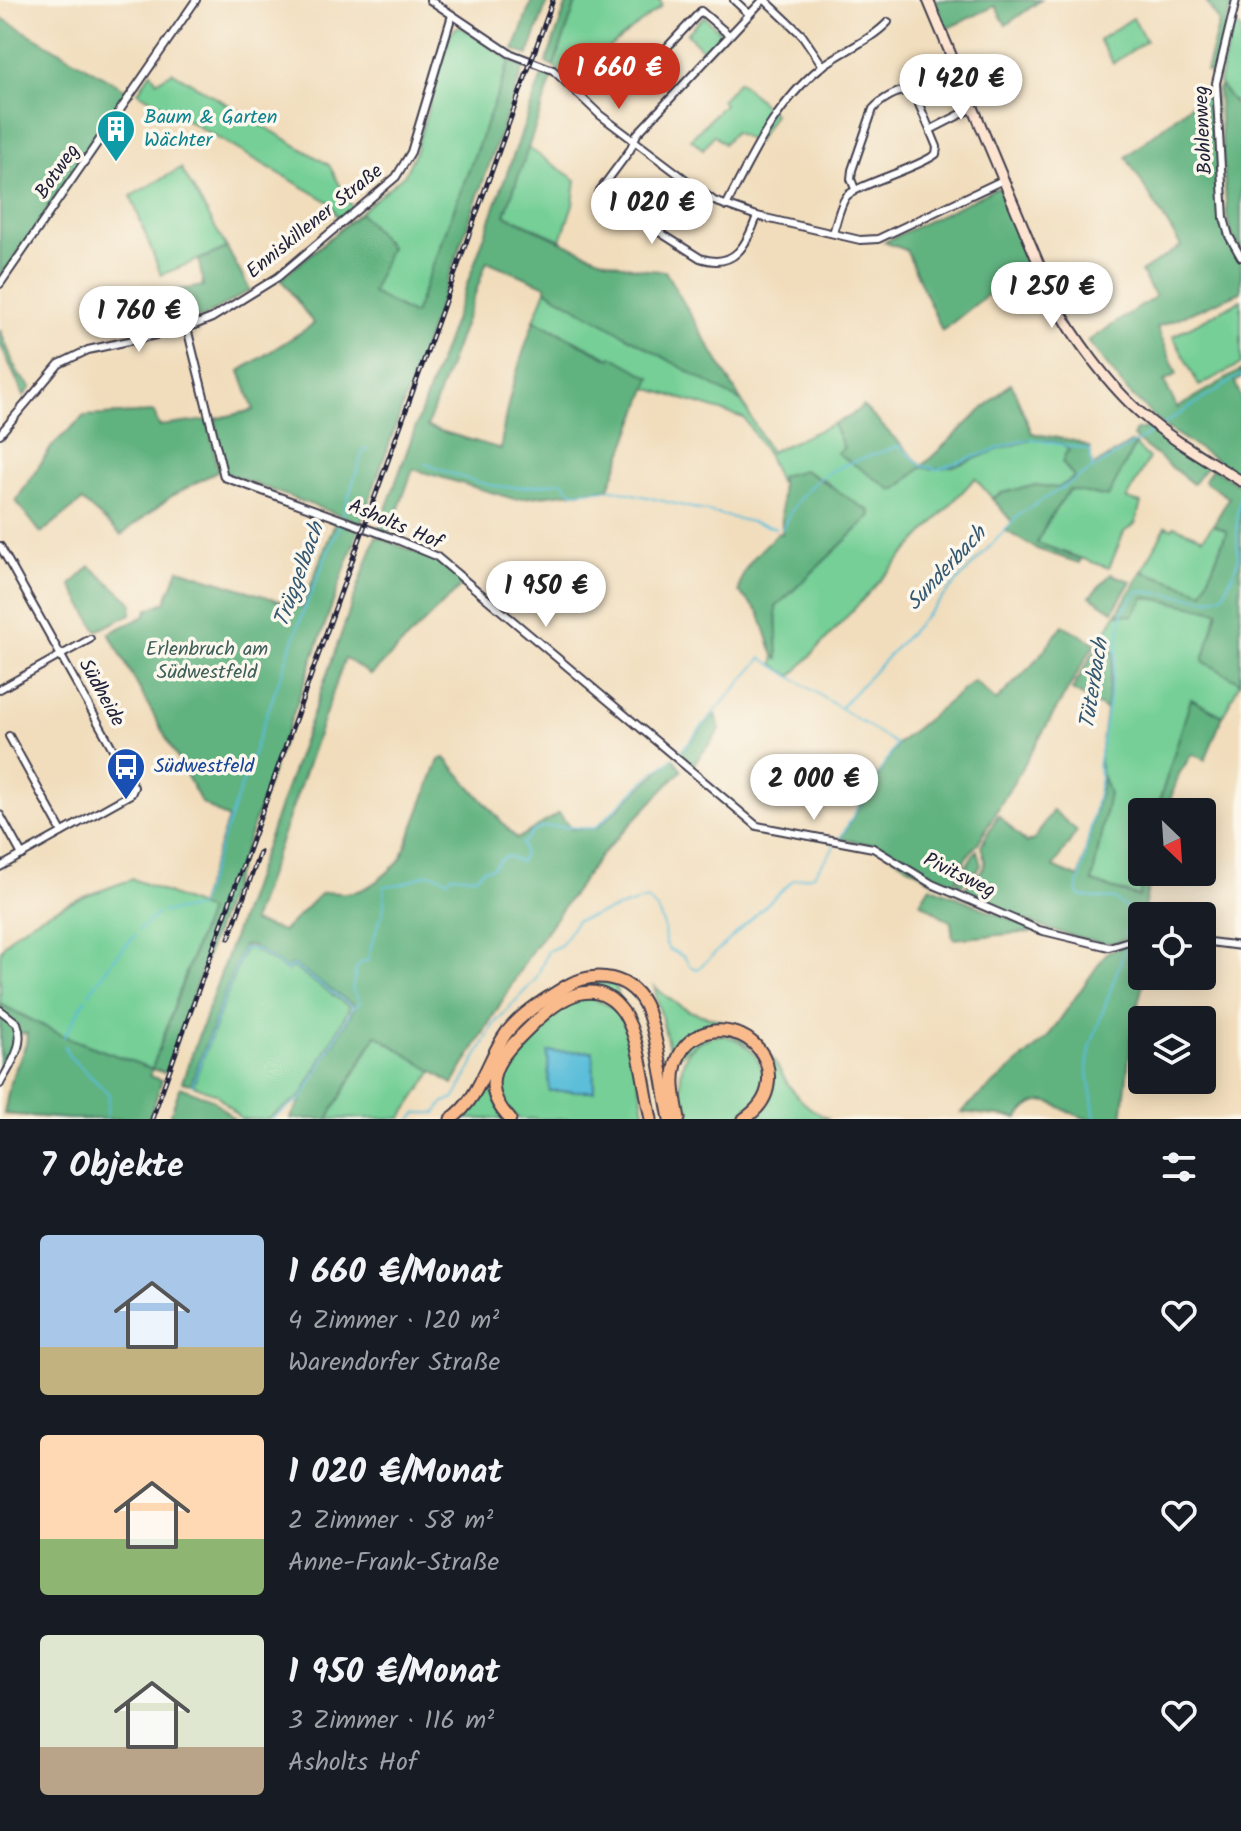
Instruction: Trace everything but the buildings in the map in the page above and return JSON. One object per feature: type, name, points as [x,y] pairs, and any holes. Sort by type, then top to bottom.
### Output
[{"type":"highway","points":[[451,1119],[475,1095],[488,1064],[509,1030],[529,1011],[575,981],[598,975],[614,978],[634,991],[646,1009],[673,1113]]},
{"type":"highway","points":[[510,1119],[494,1090],[497,1063],[503,1053],[558,1001],[582,993],[597,994],[620,1009],[632,1033],[649,1113]]},
{"type":"highway","points":[[673,1113],[676,1063],[684,1048],[698,1036],[709,1032],[735,1032],[759,1048],[767,1066],[765,1096],[754,1112],[744,1119]]},
{"type":"street","name":"Botweg","points":[[0,284],[196,0]]},
{"type":"street","points":[[430,0],[509,53],[553,70],[586,103],[701,193],[726,206],[757,216],[860,240],[878,239],[1003,180]]},
{"type":"street","points":[[734,0],[749,14]]},
{"type":"street","points":[[757,216],[748,242],[737,253],[711,262],[598,193],[637,134],[764,0],[802,35],[823,66]]},
{"type":"street","points":[[928,0],[1053,298],[1067,324],[1122,394],[1152,423],[1241,481]]},
{"type":"street","name":"Bohlenweg","points":[[1238,1],[1216,83],[1225,223],[1241,257]]},
{"type":"street","points":[[629,88],[701,11],[729,35]]},
{"type":"street","name":"Enniskillener Straße","points":[[0,434],[50,372],[69,357],[187,328],[212,318],[278,277],[402,171],[411,152],[452,15]]},
{"type":"street","points":[[726,206],[779,111],[823,66],[888,22]]},
{"type":"street","points":[[833,233],[841,205],[848,194],[934,156],[937,147],[915,95],[910,91],[902,90],[876,105],[852,170],[855,189]]},
{"type":"street","points":[[930,130],[973,108]]},
{"type":"street","name":"Asholts Hof","points":[[187,328],[224,477],[436,556],[689,768]]},
{"type":"street","name":"Südheide","points":[[0,546],[134,790],[62,832]]},
{"type":"street","name":"Südheide","points":[[61,655],[90,639]]},
{"type":"street","points":[[0,689],[61,655]]},
{"type":"street","points":[[0,867],[62,832],[9,736]]},
{"type":"street","name":"Pivitsweg","points":[[689,768],[761,829],[873,848],[932,884],[1039,930],[1109,947],[1128,941]]},
{"type":"street","points":[[0,815],[22,855]]},
{"type":"street","points":[[1216,943],[1241,946]]},
{"type":"street","points":[[0,1010],[17,1023],[21,1038],[0,1084]]},
{"type":"green space","points":[[532,0],[548,0],[528,55],[514,50]]},
{"type":"green space","points":[[568,0],[577,0],[554,66],[546,63]]},
{"type":"green space","points":[[577,0],[660,0],[662,6],[568,80],[554,66]]},
{"type":"green space","points":[[934,0],[1041,0],[1006,25],[995,6],[946,29]]},
{"type":"green space","points":[[1205,0],[1233,0],[1214,73],[1206,72],[1219,22]]},
{"type":"green space","points":[[704,16],[724,36],[707,54],[687,34]]},
{"type":"green space","points":[[0,17],[130,92],[0,278]]},
{"type":"green space","points":[[1133,18],[1146,41],[1113,63],[1099,40]]},
{"type":"green space","points":[[1233,23],[1241,29],[1241,97],[1233,103],[1219,83]]},
{"type":"green space","points":[[457,27],[510,61],[414,315],[393,304],[342,513],[216,419],[254,410],[240,371],[314,324],[281,279],[405,174],[415,153],[450,34]]},
{"type":"green space","points":[[510,61],[524,67],[361,523],[225,473],[215,419],[254,410],[240,371],[314,324],[281,279],[360,213],[390,247],[372,293],[414,315]]},
{"type":"green space","points":[[544,70],[553,76],[505,215],[603,259],[665,271],[742,402],[546,290],[546,286],[487,261],[427,427],[501,449],[509,400],[534,320],[651,378],[609,488],[514,499],[413,469],[390,533],[379,529]]},
{"type":"green space","points":[[151,72],[157,81],[173,72],[329,165],[353,209],[340,221],[329,202],[138,92]]},
{"type":"green space","points":[[739,81],[774,114],[756,143],[734,132],[724,144],[714,135],[703,149],[691,139],[724,104],[721,100]]},
{"type":"green space","points":[[1214,86],[1221,218],[1241,263],[1241,292],[1157,327],[1177,374],[1164,381],[1177,408],[1241,370],[1241,378],[1235,382],[1241,398],[1239,475],[1164,426],[1129,393],[1088,341],[1155,297],[1141,272],[1181,246],[1126,157]]},
{"type":"green space","points":[[1221,86],[1241,113],[1241,252],[1231,234],[1227,217],[1218,89]]},
{"type":"green space","points":[[527,147],[576,180],[573,204],[561,240],[505,215]]},
{"type":"green space","points":[[181,168],[227,248],[161,275],[131,196]]},
{"type":"green space","points":[[996,188],[1002,189],[1031,260],[942,331],[906,250],[884,242]]},
{"type":"green space","points":[[227,248],[250,290],[204,317],[178,325],[167,292],[203,286],[199,260]]},
{"type":"green space","points":[[546,290],[742,402],[770,452],[833,424],[844,449],[838,452],[898,488],[922,467],[932,469],[1034,439],[1063,444],[1069,451],[1066,468],[1075,477],[1058,488],[1002,493],[992,498],[975,478],[792,676],[774,665],[774,656],[777,658],[776,607],[871,516],[870,511],[846,499],[823,479],[781,476],[779,482],[768,456],[744,418],[647,388],[651,378],[534,320]]},
{"type":"green space","points":[[1241,300],[1241,364],[1199,386],[1173,336]]},
{"type":"green space","points":[[0,330],[18,374],[31,387],[24,396],[0,344]]},
{"type":"green space","points":[[1011,383],[1032,433],[1074,441],[1090,448],[1092,467],[1131,443],[1135,445],[1108,497],[1069,490],[1037,543],[1081,559],[1079,563],[1037,549],[1006,531],[1012,522],[992,498],[1036,485],[1058,488],[1075,478],[1063,463],[1069,450],[1063,444],[1032,440],[950,467],[922,467],[892,490],[837,453],[844,448],[833,424],[863,406],[922,466]]},
{"type":"green space","points":[[154,412],[159,426],[208,420],[218,471],[173,495],[121,535],[82,501],[41,533],[16,501],[53,445],[84,416]]},
{"type":"green space","points":[[1150,427],[1205,462],[1207,466],[1193,484],[1133,437],[1136,430]]},
{"type":"green space","points":[[1135,445],[1149,458],[1127,499],[1141,503],[1135,524],[1124,532],[1109,568],[1037,543],[1069,490],[1108,496]]},
{"type":"green space","points":[[1213,468],[1241,486],[1240,682],[1203,661],[1218,611],[1145,597],[1132,616],[1117,613],[1142,571],[1203,592],[1227,531],[1213,525],[1229,498],[1204,481]]},
{"type":"green space","points":[[803,470],[870,511],[871,516],[776,607],[778,659],[774,656],[759,612],[739,592],[740,583],[752,560],[778,533],[782,534],[781,476]]},
{"type":"green space","name":"Erlenbruch am Südwestfeld","points":[[336,520],[359,529],[165,1073],[152,1069],[208,911],[198,907],[228,819],[201,802],[109,633],[145,616],[147,610],[165,602],[179,569],[302,608]]},
{"type":"green space","points":[[1213,525],[1227,530],[1203,592],[1142,571],[1166,526],[1172,529],[1174,526],[1203,538]]},
{"type":"green space","points":[[376,536],[434,560],[464,583],[371,675],[345,658],[252,922],[283,931],[320,894],[361,890],[383,876],[401,859],[439,760],[445,758],[517,839],[559,813],[571,829],[597,828],[673,758],[682,770],[601,855],[531,952],[453,1084],[376,1035],[328,1119],[290,1119],[355,1006],[292,964],[287,969],[251,945],[243,946],[191,1084],[182,1082]]},
{"type":"green space","points":[[90,566],[132,603],[131,614],[97,631],[71,585]]},
{"type":"green space","points":[[1111,574],[1131,581],[1113,611],[1090,596]]},
{"type":"green space","points":[[1144,597],[1218,611],[1203,661],[1240,682],[1223,716],[1191,700],[1160,798],[1128,798],[1128,886],[1142,886],[1140,897],[1092,882],[1109,793],[1100,771],[1100,755],[1114,652],[1099,643],[1117,613],[1122,615]]},
{"type":"green space","points":[[1063,625],[1095,643],[978,843],[964,860],[964,867],[952,887],[932,881],[875,845],[840,839],[897,744],[974,681],[996,701],[1034,663]]},
{"type":"green space","points":[[1099,643],[1114,652],[1106,710],[1072,690]]},
{"type":"green space","points":[[1191,699],[1223,716],[1205,760],[1192,754],[1179,774],[1171,798],[1160,798]]},
{"type":"green space","points":[[715,713],[720,730],[692,766],[678,755]]},
{"type":"green space","points":[[1103,777],[1109,793],[1092,882],[1139,897],[1141,886],[1148,886],[1145,902],[1128,902],[1128,938],[1102,943],[1050,930],[959,894],[984,868],[981,846],[998,815],[1026,843],[1034,840],[1053,810],[1077,831],[1053,867],[1079,878]]},
{"type":"green space","points":[[977,850],[981,866],[955,891],[964,870]]},
{"type":"green space","points":[[133,879],[208,910],[152,1069],[61,1035],[0,1004],[0,954],[7,942],[20,930],[58,908]]},
{"type":"green space","points":[[930,886],[1033,929],[1032,932],[953,939],[951,922],[920,902]]},
{"type":"green space","points":[[1128,945],[1128,990],[1142,990],[1138,1006],[1128,1006],[1128,1067],[1122,1119],[1090,1119],[1045,1102],[1028,1108],[1018,1118],[961,1112],[1047,1038],[1108,951]]},
{"type":"green space","points":[[251,948],[287,971],[292,967],[350,1007],[302,1095],[268,1119],[241,1119],[216,1094],[193,1085],[244,949]]},
{"type":"green space","points":[[587,981],[615,984],[619,1000],[572,990],[563,994]]},
{"type":"green space","points":[[654,986],[685,1009],[747,1031],[765,1048],[802,1101],[829,1119],[749,1119],[764,1105],[766,1055],[719,1027],[672,1061]]},
{"type":"green space","points":[[563,994],[504,1046],[520,1025]]},
{"type":"green space","points":[[589,998],[611,1007],[626,1027],[645,1119],[520,1119],[512,1114],[501,1098],[499,1080],[504,1062],[515,1047],[559,1006],[573,999]]},
{"type":"green space","points":[[0,1004],[61,1035],[152,1069],[150,1076],[162,1080],[149,1119],[68,1119],[4,1114],[10,1082],[26,1044],[27,1033],[14,1034],[15,1045],[0,1072]]},
{"type":"green space","points":[[376,1035],[433,1071],[401,1118],[328,1119]]},
{"type":"green space","points":[[720,1035],[736,1039],[757,1059],[763,1084],[759,1097],[735,1117],[685,1119],[681,1078],[686,1055],[704,1039]]},
{"type":"green space","points":[[490,1086],[505,1119],[458,1119],[471,1107],[483,1087]]},
{"type":"green space","points":[[180,1087],[212,1099],[234,1119],[169,1119]]},
{"type":"water","points":[[593,1051],[594,1091],[549,1091],[548,1052]]},
{"type":"waterway","name":"Sunderbach","points":[[1162,425],[1241,375]]},
{"type":"waterway","name":"Sunderbach","points":[[840,708],[1020,514],[1157,429]]},
{"type":"waterway","name":"Trüggelbach","points":[[782,529],[792,509],[816,481],[845,465],[900,446],[922,466],[938,469],[1032,439],[1090,450],[1092,468]]},
{"type":"waterway","name":"Trüggelbach","points":[[342,517],[364,449],[369,450]]},
{"type":"waterway","name":"Trüggelbach","points":[[426,464],[492,485],[523,487],[561,481],[573,492],[613,489],[776,528]]},
{"type":"waterway","name":"Tüterbach","points":[[1125,936],[1128,923],[1126,908],[1115,899],[1082,897],[1077,892],[1101,778],[1098,767],[1123,611],[1138,591],[1210,599],[1224,594],[1238,561],[1237,515],[1241,493]]},
{"type":"waterway","name":"Trüggelbach","points":[[162,912],[198,908],[304,610],[340,523]]},
{"type":"waterway","name":"Trüggelbach","points":[[678,754],[762,658],[896,744],[840,838]]},
{"type":"waterway","points":[[272,1119],[303,1097],[353,1007],[360,1001],[352,989],[357,967],[361,962],[368,961],[384,907],[384,886],[402,884],[430,874],[448,880],[452,875],[476,877],[483,869],[492,868],[508,856],[520,862],[524,854],[522,843],[534,831],[548,827],[595,828],[656,770],[673,759]]},
{"type":"waterway","name":"Sunderbach","points":[[411,1119],[417,1113],[436,1113],[444,1102],[455,1098],[494,1024],[536,979],[548,951],[561,945],[576,921],[647,899],[657,909],[669,949],[698,969],[793,880],[814,875],[834,845]]},
{"type":"waterway","name":"Trüggelbach","points":[[139,930],[158,913]]},
{"type":"waterway","name":"Trüggelbach","points":[[113,960],[135,935]]},
{"type":"waterway","points":[[192,1085],[243,948],[256,949],[287,970],[292,965],[352,1006]]},
{"type":"waterway","name":"Tüterbach","points":[[1095,1119],[1087,1066],[1091,1045],[1125,949]]},
{"type":"waterway","name":"Trüggelbach","points":[[89,994],[111,963]]},
{"type":"waterway","name":"Trüggelbach","points":[[64,1037],[86,999]]},
{"type":"waterway","name":"Trüggelbach","points":[[65,1046],[68,1055],[109,1094],[106,1119]]},
{"type":"railway","points":[[152,1119],[553,0]]},
{"type":"railway","points":[[229,938],[260,852]]},
{"type":"place","name":"Baum & Garten Wächter","points":[[116,163]]},
{"type":"place","name":"Südwestfeld","points":[[126,801]]}]
